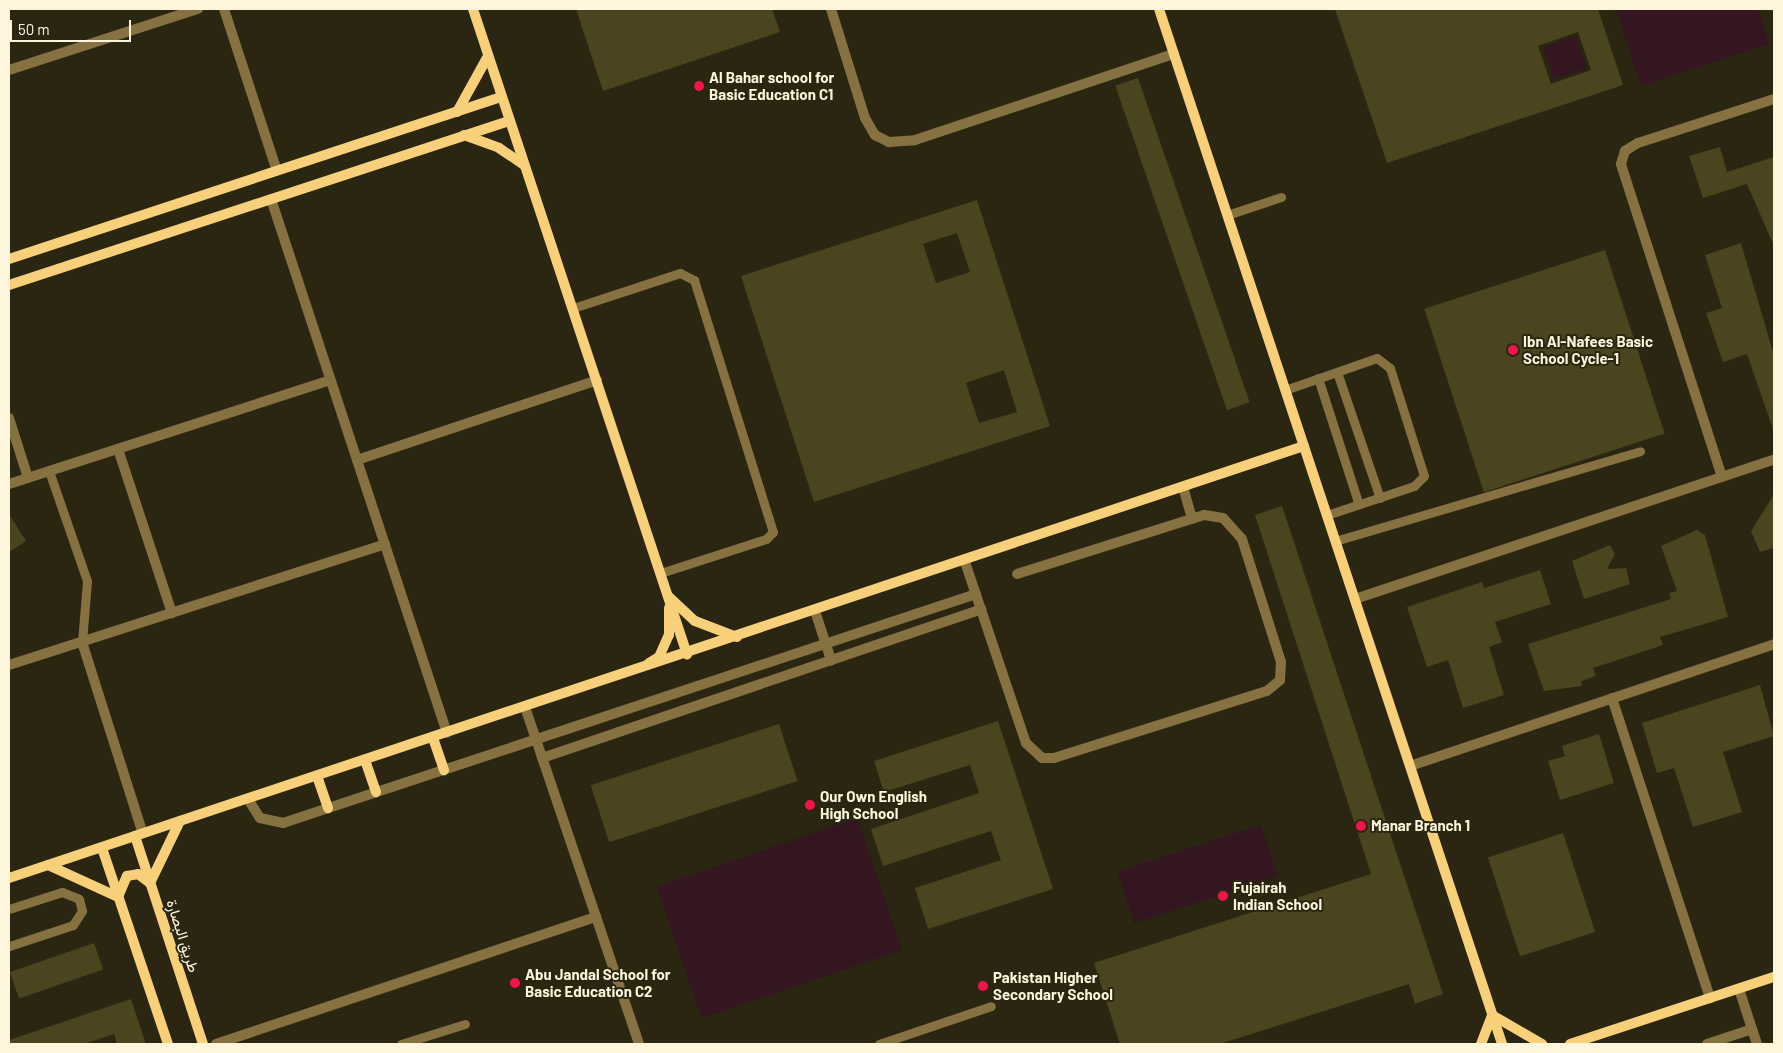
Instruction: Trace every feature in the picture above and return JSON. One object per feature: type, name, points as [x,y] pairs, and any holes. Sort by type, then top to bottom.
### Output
[{"type":"street","points":[[9,69],[198,9]]},
{"type":"street","points":[[224,9],[277,171]]},
{"type":"street","points":[[473,9],[687,654]]},
{"type":"street","points":[[831,9],[866,118],[875,135],[889,142],[915,140],[1174,54]]},
{"type":"street","points":[[1159,9],[1502,1044]]},
{"type":"street","points":[[457,112],[488,56]]},
{"type":"street","points":[[9,260],[501,97]]},
{"type":"street","points":[[1722,477],[1621,164],[1625,151],[1638,143],[1774,99]]},
{"type":"street","points":[[9,285],[509,121]]},
{"type":"street","points":[[464,135],[499,148],[524,165]]},
{"type":"street","points":[[271,199],[447,733]]},
{"type":"street","points":[[9,484],[331,380]]},
{"type":"street","points":[[357,460],[597,380]]},
{"type":"street","points":[[9,418],[28,478]]},
{"type":"street","points":[[9,878],[965,562],[1304,446]]},
{"type":"street","points":[[118,449],[172,613]]},
{"type":"street","points":[[1354,599],[1774,460]]},
{"type":"street","points":[[1183,487],[1192,519]]},
{"type":"street","points":[[965,562],[1026,743],[1042,758],[1054,758],[1267,692],[1277,684],[1283,668],[1242,539],[1223,518],[1192,519],[1017,574]]},
{"type":"street","points":[[9,665],[385,544]]},
{"type":"street","points":[[248,799],[260,818],[275,824],[536,740],[976,594]]},
{"type":"street","points":[[668,597],[695,621],[737,637]]},
{"type":"street","points":[[638,670],[659,657],[670,635],[668,597]]},
{"type":"street","points":[[542,758],[981,610]]},
{"type":"street","points":[[814,611],[831,660]]},
{"type":"street","points":[[82,642],[139,835]]},
{"type":"street","points":[[1410,766],[1774,644]]},
{"type":"street","points":[[1612,698],[1710,998]]},
{"type":"street","points":[[525,707],[639,1044]]},
{"type":"street","points":[[433,738],[444,770]]},
{"type":"street","points":[[365,760],[376,792]]},
{"type":"street","points":[[317,776],[328,808]]},
{"type":"street","points":[[118,897],[128,876],[138,874],[150,883],[180,821]]},
{"type":"street","name":"طريق البصارة","points":[[139,835],[150,883],[203,1044]]},
{"type":"street","points":[[102,848],[168,1044]]},
{"type":"street","points":[[48,865],[118,897]]},
{"type":"street","points":[[216,1044],[596,916]]},
{"type":"street","points":[[1570,1044],[1774,977]]},
{"type":"street","points":[[1739,989],[1758,1044]]},
{"type":"street","points":[[1481,1044],[1492,1015]]},
{"type":"street","points":[[1492,1015],[1542,1044]]},
{"type":"street","points":[[1707,1044],[1752,1029]]},
{"type":"lane","points":[[1227,215],[1281,197]]},
{"type":"lane","points":[[573,308],[680,273],[694,280],[773,532],[766,539],[660,573]]},
{"type":"lane","points":[[1285,390],[1381,359],[1393,377],[1424,476],[1414,486],[1327,515]]},
{"type":"lane","points":[[1337,372],[1380,498]]},
{"type":"lane","points":[[1318,378],[1359,505]]},
{"type":"lane","points":[[1335,541],[1640,451]]},
{"type":"lane","points":[[49,471],[87,581],[82,642]]},
{"type":"lane","points":[[9,909],[62,892],[79,899],[82,911],[73,925],[9,946]]},
{"type":"lane","points":[[879,1044],[991,1006]]},
{"type":"lane","points":[[401,1044],[465,1024]]},
{"type":"shaded area","points":[[1616,9],[1758,9],[1769,44],[1641,86]]},
{"type":"shaded area","points":[[1576,36],[1587,68],[1554,80],[1543,47]]},
{"type":"shaded area","points":[[857,818],[902,949],[702,1018],[657,887]]},
{"type":"shaded area","points":[[1261,825],[1278,876],[1134,923],[1117,872]]},
{"type":"building","points":[[576,9],[772,9],[780,32],[603,91]]},
{"type":"building","points":[[1335,9],[1598,9],[1623,85],[1387,163]],"holes":[[[1578,32],[1591,70],[1551,84],[1538,46]]]},
{"type":"building","points":[[1138,78],[1250,402],[1227,410],[1115,86]]},
{"type":"building","points":[[1720,147],[1727,172],[1774,157],[1774,246],[1747,184],[1703,198],[1689,156]]},
{"type":"building","points":[[977,200],[1050,426],[814,502],[741,276]],"holes":[[[957,233],[970,272],[936,283],[923,244]],[[1004,370],[1017,412],[979,423],[966,383]]]},
{"type":"building","points":[[1741,243],[1774,355],[1774,432],[1747,354],[1723,362],[1706,313],[1722,308],[1705,255]]},
{"type":"building","points":[[1605,250],[1665,434],[1484,492],[1424,309]]},
{"type":"building","points":[[1774,494],[1774,548],[1760,552],[1751,531]]},
{"type":"building","points":[[1282,506],[1443,994],[1415,1004],[1409,984],[1220,1044],[1120,1044],[1094,963],[1371,874],[1255,515]]},
{"type":"building","points":[[9,514],[26,541],[9,552]]},
{"type":"building","points":[[1697,530],[1705,535],[1728,617],[1660,637],[1663,645],[1593,668],[1596,676],[1581,681],[1582,686],[1544,691],[1528,644],[1671,599],[1669,593],[1677,591],[1661,546]]},
{"type":"building","points":[[1610,545],[1615,554],[1607,569],[1626,568],[1630,584],[1584,599],[1572,561]]},
{"type":"building","points":[[1540,570],[1551,604],[1495,622],[1502,642],[1489,647],[1504,695],[1463,708],[1448,660],[1427,667],[1407,607],[1482,582],[1484,588]]},
{"type":"building","points":[[1760,685],[1774,736],[1723,752],[1742,812],[1693,827],[1674,768],[1657,773],[1642,723]]},
{"type":"building","points":[[998,721],[1053,889],[928,929],[915,888],[1001,860],[991,831],[883,866],[871,829],[979,793],[970,765],[884,792],[874,761]]},
{"type":"building","points":[[779,724],[798,781],[609,842],[591,785]]},
{"type":"building","points":[[1599,734],[1614,783],[1560,800],[1548,761],[1565,756],[1562,746]]},
{"type":"building","points":[[1563,833],[1595,932],[1520,956],[1488,857]]},
{"type":"building","points":[[94,943],[103,969],[19,998],[10,972]]},
{"type":"building","points":[[131,999],[146,1044],[117,1044],[114,1034],[84,1044],[9,1044],[9,1040]]},
{"type":"place","name":"Al Bahar school for Basic Education C1","points":[[699,86]]},
{"type":"place","name":"Ibn Al-Nafees Basic School Cycle-1","points":[[1513,350]]},
{"type":"place","name":"Our Own English High School","points":[[810,805]]},
{"type":"place","name":"Manar Branch 1","points":[[1361,826]]},
{"type":"place","name":"Fujairah Indian School","points":[[1223,896]]},
{"type":"place","name":"Abu Jandal School for Basic Education C2","points":[[515,983]]},
{"type":"place","name":"Pakistan Higher Secondary School","points":[[983,986]]}]
